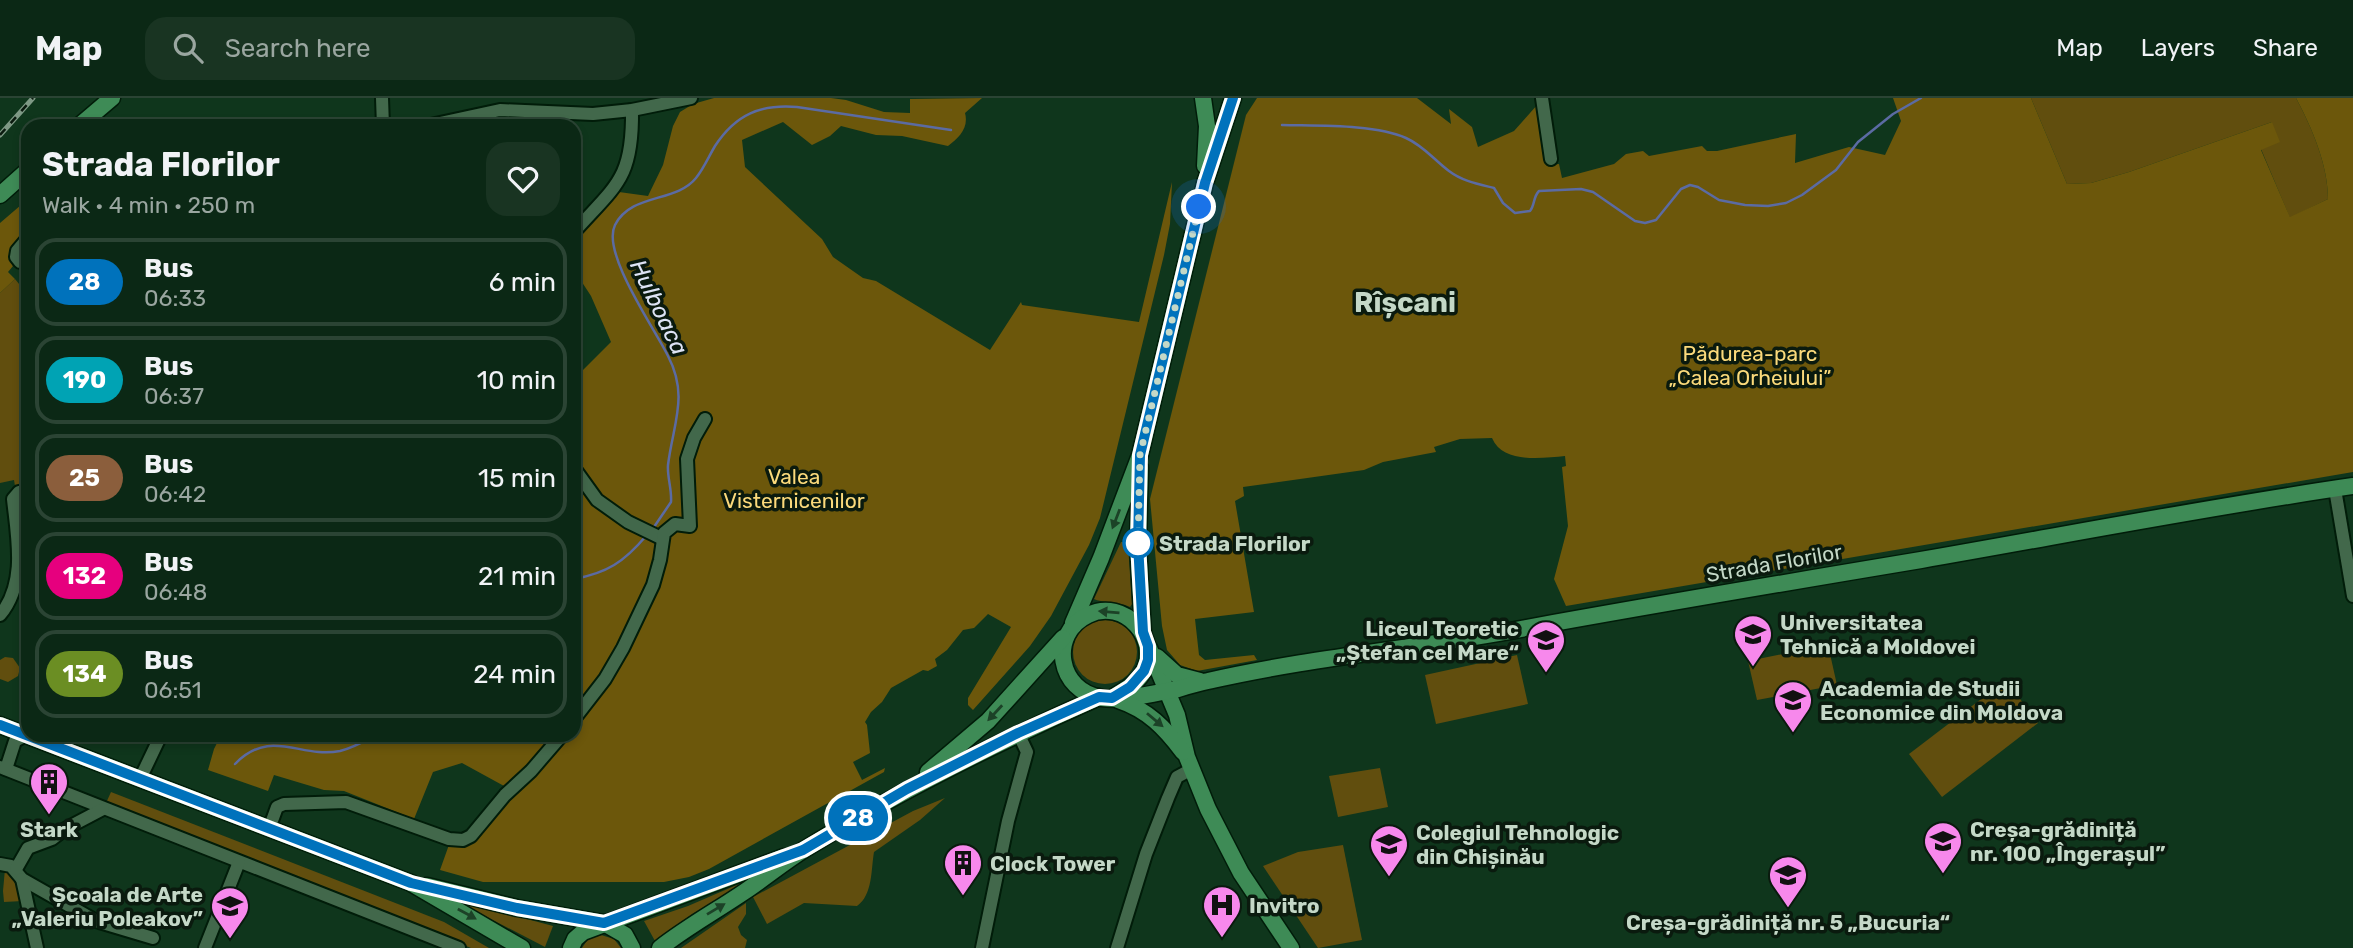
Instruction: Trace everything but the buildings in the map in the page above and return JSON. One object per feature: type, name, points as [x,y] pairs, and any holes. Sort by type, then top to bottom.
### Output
[{"type":"main road","points":[[90,119],[112,98]]},
{"type":"main road","points":[[1203,98],[1207,126],[1205,183]]},
{"type":"main road","points":[[1189,763],[1159,722],[1130,704],[1084,692],[1072,682],[1064,668],[1062,653],[1068,631],[1101,558],[1140,455],[1205,183],[1233,98]]},
{"type":"main road","points":[[0,195],[21,176]]},
{"type":"main road","points":[[660,948],[697,920],[743,893],[803,850],[907,789],[1018,733],[1130,687],[1144,671],[1145,639],[1138,544],[1140,455]]},
{"type":"main road","name":"Strada Florilor","points":[[1105,698],[1167,691],[1203,682],[2353,486]]},
{"type":"main road","points":[[907,789],[988,721],[1068,631],[1094,612],[1108,610],[1122,614],[1134,621],[1145,639],[1177,715],[1189,763],[1230,855],[1290,948]]},
{"type":"main road","name":"Strada Florilor","points":[[1145,639],[1171,671],[1203,682]]},
{"type":"main road","points":[[1177,715],[1178,702],[1184,693],[1203,682]]},
{"type":"main road","points":[[0,725],[21,733]]},
{"type":"main road","points":[[44,742],[411,883],[517,908],[604,923],[625,935],[632,948]]},
{"type":"main road","points":[[571,948],[579,935],[604,923],[803,850]]},
{"type":"main road","points":[[411,883],[522,948]]},
{"type":"street","points":[[458,119],[500,110],[593,114],[632,110],[691,98]]},
{"type":"street","points":[[1542,98],[1551,159]]},
{"type":"street","points":[[384,119],[385,99]]},
{"type":"street","points":[[581,224],[615,188],[624,173],[632,129],[632,110]]},
{"type":"street","points":[[542,119],[543,111]]},
{"type":"street","points":[[21,246],[16,257],[21,261]]},
{"type":"street","points":[[581,710],[623,648],[653,585],[660,560],[661,538],[675,524],[690,526],[687,459],[694,438],[705,419]]},
{"type":"street","points":[[581,478],[597,500],[628,523],[661,538]]},
{"type":"street","points":[[2335,489],[2353,596]]},
{"type":"street","points":[[0,615],[13,591],[17,576],[18,552],[13,499],[21,492]]},
{"type":"street","points":[[982,948],[1017,783],[1027,752],[1018,733]]},
{"type":"street","points":[[21,738],[15,741],[3,768],[459,948]]},
{"type":"street","points":[[140,779],[158,742]]},
{"type":"street","points":[[269,828],[277,807],[284,804],[346,802],[449,839],[464,840],[471,836],[505,795],[531,771],[556,742]]},
{"type":"street","points":[[1117,948],[1139,876],[1168,798],[1177,777],[1189,763]]},
{"type":"street","points":[[37,948],[19,874],[27,849],[52,839],[103,809]]},
{"type":"street","points":[[205,948],[239,862]]},
{"type":"street","points":[[0,864],[96,921],[153,938]]},
{"type":"shaded area","points":[[2031,98],[2296,98],[2318,147],[2328,199],[2290,218],[2261,149],[2272,122],[2129,172],[2091,183],[2067,184]]},
{"type":"shaded area","points":[[15,279],[21,286],[21,486],[15,486],[14,480],[0,483],[0,293]]},
{"type":"shaded area","points":[[1121,542],[1128,545],[1130,607],[1094,599]]},
{"type":"shaded area","points":[[1105,620],[1123,626],[1131,634],[1137,652],[1131,670],[1123,678],[1105,684],[1087,678],[1079,670],[1073,652],[1079,634],[1087,626]]},
{"type":"shaded area","points":[[1828,645],[1837,685],[1757,700],[1748,661]]},
{"type":"shaded area","points":[[1517,655],[1528,704],[1436,724],[1425,675]]},
{"type":"shaded area","points":[[5,657],[13,658],[20,668],[18,676],[8,682],[0,679],[0,660]]},
{"type":"shaded area","points":[[2006,680],[2038,723],[1942,797],[1909,754]]},
{"type":"shaded area","points":[[1380,768],[1388,807],[1338,817],[1329,776]]},
{"type":"shaded area","points":[[111,792],[444,922],[489,948],[471,948],[106,803]]},
{"type":"shaded area","points":[[945,798],[920,820],[874,852],[869,889],[857,906],[804,903],[767,924],[753,897],[913,811]]},
{"type":"shaded area","points":[[1343,845],[1362,940],[1318,948],[1263,866],[1298,852]]},
{"type":"shaded area","points":[[5,869],[17,879],[23,901],[4,902]]},
{"type":"shaded area","points":[[739,884],[740,886],[692,914],[655,941],[644,921],[688,906]]},
{"type":"shaded area","points":[[460,903],[553,926],[545,947]]},
{"type":"shaded area","points":[[746,903],[746,914],[738,927],[747,940],[745,948],[681,948]]},
{"type":"shaded area","points":[[601,935],[614,939],[621,948],[582,948],[588,939]]},
{"type":"green space","name":"Valea Visternicenilor","points":[[714,98],[831,98],[884,112],[910,113],[910,99],[982,98],[965,113],[966,123],[962,132],[948,146],[902,136],[876,135],[841,126],[830,136],[812,145],[783,122],[742,140],[745,167],[822,239],[833,257],[863,278],[876,281],[990,350],[1021,302],[1022,305],[1139,322],[1172,182],[1170,224],[1164,255],[1100,518],[1089,545],[1051,616],[1030,646],[973,710],[968,705],[968,698],[1011,627],[988,614],[974,628],[963,630],[947,650],[935,659],[937,666],[928,671],[923,670],[891,688],[865,722],[870,753],[853,762],[862,780],[885,768],[884,772],[709,869],[689,877],[664,882],[483,882],[440,870],[450,842],[459,844],[513,791],[462,763],[433,772],[414,819],[344,791],[324,790],[274,775],[268,791],[208,770],[218,742],[581,742],[581,372],[611,342],[591,296],[581,281],[581,233],[619,192],[648,196],[663,165],[673,126],[680,112],[693,104]]},
{"type":"green space","name":"Pădurea-parc „Calea Orheiului”","points":[[1257,98],[1417,98],[1451,124],[1449,109],[1472,127],[1478,147],[1514,131],[1538,104],[1547,165],[1559,164],[1562,178],[1614,164],[1626,154],[1643,151],[1649,156],[1702,146],[1707,151],[1717,151],[1796,134],[1795,163],[1849,147],[1885,155],[1901,121],[1893,98],[2031,98],[2067,184],[2091,183],[2129,172],[2272,122],[2280,142],[2261,150],[2290,217],[2328,199],[2318,147],[2296,98],[2353,98],[2353,472],[1566,606],[1554,579],[1568,526],[1562,467],[1566,466],[1565,456],[1524,458],[1505,452],[1492,438],[1460,439],[1434,447],[1436,452],[1383,462],[1364,470],[1243,487],[1244,496],[1235,501],[1254,612],[1195,619],[1199,655],[1205,660],[1254,655],[1257,660],[1197,671],[1180,665],[1167,650],[1162,626],[1150,499],[1246,115]]},
{"type":"green space","points":[[21,205],[21,237],[12,246],[9,255],[13,266],[8,272],[15,279],[0,293],[0,223]]},
{"type":"water","points":[[21,499],[21,531],[18,506]]},
{"type":"waterway","name":"Hulboaca","points":[[1282,125],[1362,128],[1393,133],[1418,145],[1454,174],[1470,182],[1494,188],[1503,203],[1515,213],[1530,211],[1539,191],[1581,189],[1593,192],[1635,221],[1645,223],[1656,220],[1681,189],[1690,185],[1719,200],[1745,205],[1768,206],[1786,203],[1802,195],[1836,170],[1858,142],[1893,114],[1921,98]]},
{"type":"waterway","name":"Hulboaca","points":[[654,527],[671,502],[668,465],[678,410],[678,384],[668,356],[622,272],[613,238],[615,225],[622,215],[642,203],[687,186],[696,178],[715,146],[732,126],[750,113],[772,107],[797,107],[951,130]]},
{"type":"waterway","name":"Hulboaca","points":[[581,577],[614,565],[646,536]]},
{"type":"waterway","name":"Hulboaca","points":[[235,764],[261,747],[325,752],[340,751],[362,742]]},
{"type":"railway","points":[[0,135],[33,98]]},
{"type":"bus line","name":"28","points":[[44,742],[411,883],[517,908],[604,923],[803,850],[907,789],[1018,733],[1099,697],[1112,698],[1139,680],[1148,660],[1148,646],[1143,632],[1138,544],[1140,455],[1205,183],[1233,98]]},
{"type":"bus line","name":"28","points":[[0,725],[21,733]]},
{"type":"place","name":"Strada Florilor","points":[[1138,543]]},
{"type":"place","name":"Universitatea Tehnică a Moldovei","points":[[1753,668]]},
{"type":"place","name":"Liceul Teoretic „Ștefan cel Mare“","points":[[1546,674]]},
{"type":"place","name":"Academia de Studii Economice din Moldova","points":[[1793,734]]},
{"type":"place","name":"Stark","points":[[49,816]]},
{"type":"place","name":"Creșa-grădiniță nr. 100 „Îngerașul”","points":[[1943,875]]},
{"type":"place","name":"Colegiul Tehnologic din Chișinău","points":[[1389,878]]},
{"type":"place","name":"Clock Tower","points":[[963,897]]},
{"type":"place","name":"Creșa-grădiniță nr. 5 „Bucuria“","points":[[1788,909]]},
{"type":"place","name":"Invitro","points":[[1222,939]]},
{"type":"place","name":"Școala de Arte „Valeriu Poleakov”","points":[[230,940]]},
{"type":"district","name":"Rîșcani","points":[[1405,302]]},
{"type":"route","points":[[1138,543],[1140,455],[1199,207]]}]
